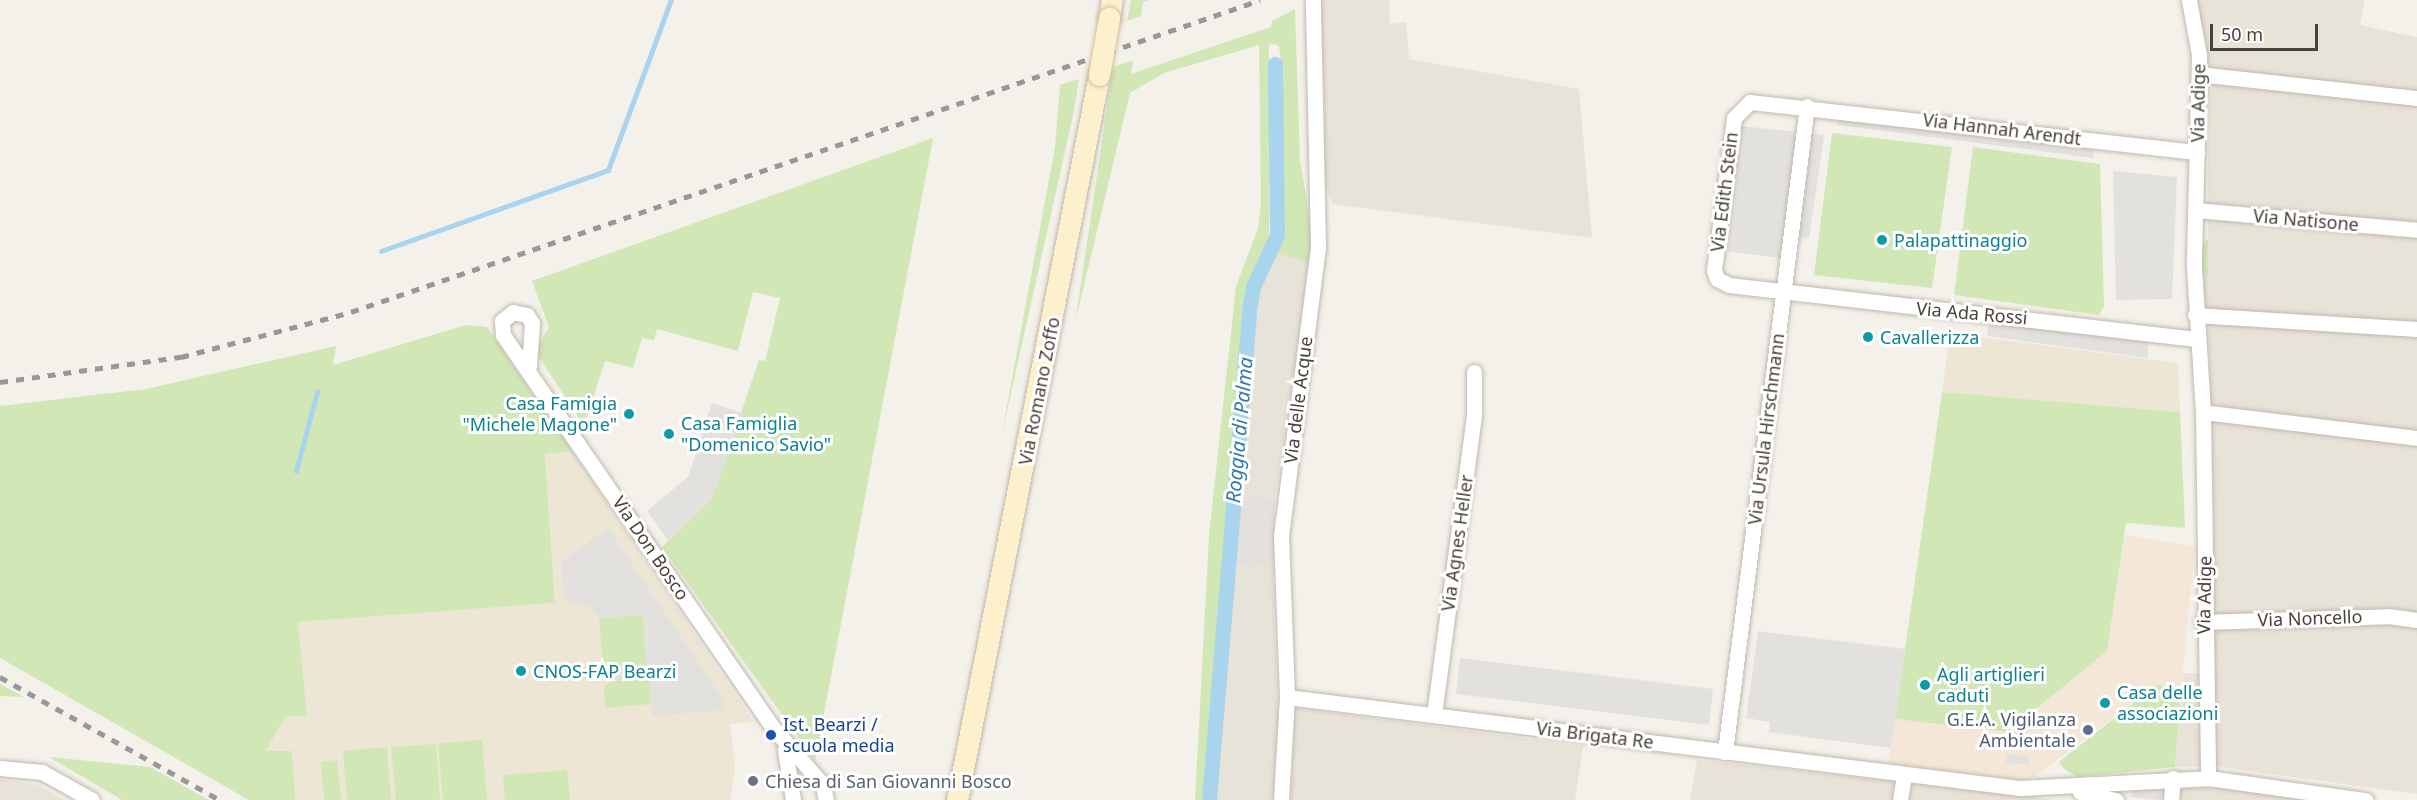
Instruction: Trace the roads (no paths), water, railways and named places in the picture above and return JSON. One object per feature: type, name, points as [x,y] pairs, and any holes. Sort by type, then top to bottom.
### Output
[{"type":"street","name":"Via delle Acque","points":[[1281,800],[1287,697],[1281,536],[1318,246],[1313,0]]},
{"type":"street","name":"Via Adige","points":[[2189,0],[2199,74],[2195,315],[2203,412],[2202,622],[2208,778]]},
{"type":"street","name":"Via Romano Zoffo","points":[[957,793],[1099,75],[1110,9]]},
{"type":"street","points":[[2199,74],[2417,98]]},
{"type":"street","name":"Via Edith Stein","points":[[1783,292],[1723,284],[1714,266],[1735,114],[1757,101],[1807,106]]},
{"type":"street","name":"Via Hannah Arendt","points":[[1807,106],[2197,152]]},
{"type":"street","name":"Via Ursula Hirschmann","points":[[1725,752],[1807,106]]},
{"type":"street","name":"Via Natisone","points":[[2195,210],[2417,230]]},
{"type":"street","name":"Via Ada Rossi","points":[[1783,292],[2196,339]]},
{"type":"street","points":[[2195,315],[2417,329]]},
{"type":"street","name":"Via Don Bosco","points":[[529,366],[774,729],[828,797]]},
{"type":"street","name":"Via Agnes Heller","points":[[1434,715],[1475,405],[1474,372]]},
{"type":"street","points":[[2203,412],[2417,438]]},
{"type":"street","name":"Via Noncello","points":[[2202,622],[2388,616],[2417,620]]},
{"type":"street","name":"Via Brigata Re","points":[[1287,697],[2117,800],[2120,784]]},
{"type":"street","name":"Via Don Bosco","points":[[774,729],[789,758],[794,793],[815,778]]},
{"type":"street","points":[[0,768],[42,772],[92,800]]},
{"type":"street","points":[[1900,800],[1904,775]]},
{"type":"street","name":"Via Brigata Re","points":[[2060,793],[2173,778],[2208,778],[2365,800]]},
{"type":"street","points":[[2171,800],[2173,778]]},
{"type":"waterway","points":[[381,251],[608,170],[671,0]]},
{"type":"waterway","name":"Roggia di Palma","points":[[1209,800],[1249,310],[1253,287],[1277,235],[1275,64]]},
{"type":"waterway","points":[[296,471],[317,392]]},
{"type":"railway","points":[[0,382],[181,357],[351,312],[1260,0]]},
{"type":"railway","points":[[0,677],[220,800]]},
{"type":"place","name":"Palapattinaggio","points":[[1882,240]]},
{"type":"place","name":"Cavallerizza","points":[[1868,337]]},
{"type":"place","name":"Casa Famigia \"Michele Magone\"","points":[[629,414]]},
{"type":"place","name":"Casa Famiglia \"Domenico Savio\"","points":[[669,434]]},
{"type":"place","name":"CNOS-FAP Bearzi","points":[[521,671]]},
{"type":"place","name":"Agli artiglieri caduti","points":[[1925,685]]},
{"type":"place","name":"Casa delle associazioni","points":[[2105,703]]},
{"type":"place","name":"G.E.A. Vigilanza Ambientale","points":[[2088,730]]},
{"type":"place","name":"Ist. Bearzi / scuola media","points":[[771,735]]},
{"type":"place","name":"Chiesa di San Giovanni Bosco","points":[[753,781]]}]
